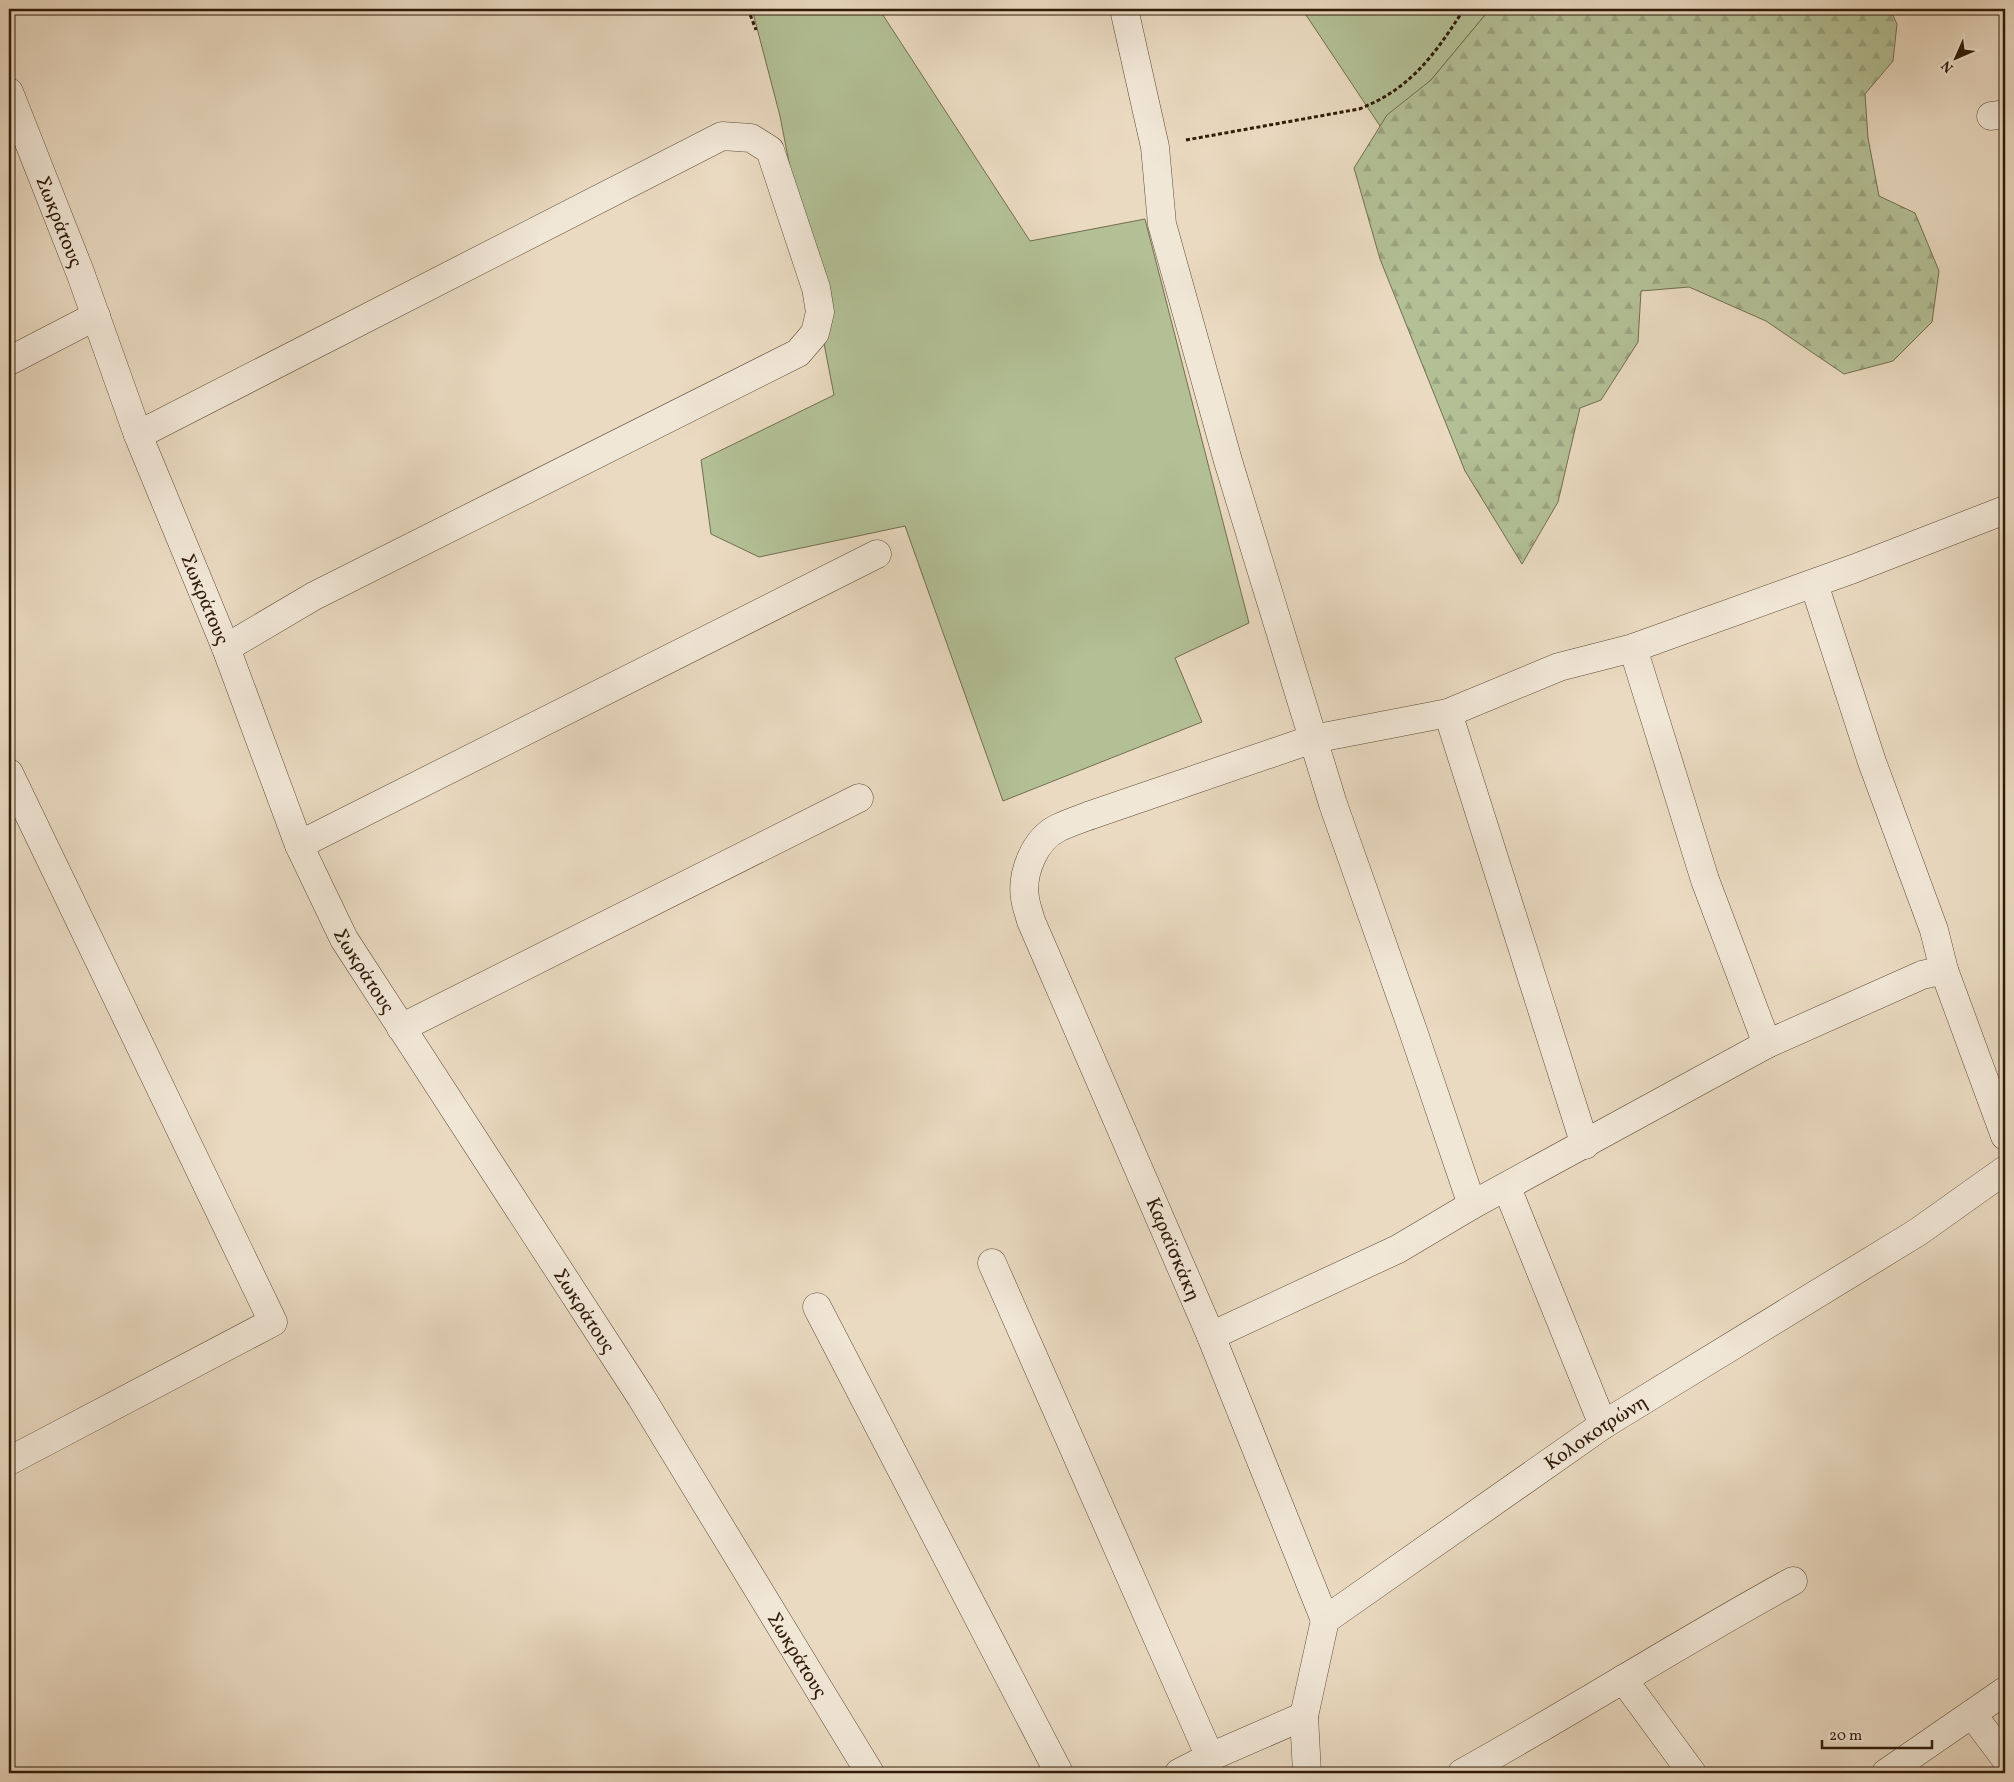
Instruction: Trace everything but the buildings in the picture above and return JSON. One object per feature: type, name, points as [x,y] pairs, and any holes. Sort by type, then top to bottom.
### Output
[{"type":"street","points":[[1124,9],[1155,148],[1162,224],[1228,461],[1333,804],[1472,1205]]},
{"type":"street","name":"Σωκράτους","points":[[9,92],[96,316],[138,435],[226,648],[299,845],[344,939],[641,1396],[870,1773]]},
{"type":"street","points":[[138,435],[722,136],[750,138],[770,150],[816,288],[820,312],[815,333],[798,353],[314,596],[226,648]]},
{"type":"street","points":[[9,361],[96,316]]},
{"type":"street","name":"Καραϊσκάκη","points":[[1326,1620],[1211,1336],[1035,929],[1025,897],[1026,878],[1032,857],[1042,839],[1057,828],[1314,739],[1448,713],[1559,668],[1633,648],[1814,584],[2005,510]]},
{"type":"street","points":[[299,845],[877,554]]},
{"type":"street","points":[[1814,584],[1872,762],[1934,930],[1944,970],[2005,1136]]},
{"type":"street","points":[[1633,648],[1705,880],[1766,1044]]},
{"type":"street","points":[[1448,713],[1585,1145]]},
{"type":"street","points":[[9,1461],[273,1322],[12,788]]},
{"type":"street","points":[[401,1028],[859,798]]},
{"type":"street","points":[[1211,1336],[1398,1249],[1472,1205],[1585,1145],[1766,1044],[1922,975],[1944,970]]},
{"type":"street","name":"Κολοκοτρώνη","points":[[1326,1620],[1603,1425],[1918,1232],[2005,1170]]},
{"type":"street","points":[[1506,1188],[1603,1425]]},
{"type":"street","points":[[992,1263],[1210,1757]]},
{"type":"street","points":[[817,1307],[1059,1773]]},
{"type":"street","points":[[1462,1773],[1572,1712],[1623,1678],[1717,1622],[1792,1581]]},
{"type":"street","points":[[1307,1773],[1304,1716],[1326,1620]]},
{"type":"street","points":[[1623,1678],[1692,1773]]},
{"type":"street","points":[[1886,1773],[2005,1691]]},
{"type":"street","points":[[1972,1714],[2005,1758]]},
{"type":"street","points":[[1180,1773],[1210,1757],[1304,1716]]},
{"type":"path","points":[[748,9],[756,30]]},
{"type":"path","points":[[1155,148],[1203,136],[1359,109],[1383,99],[1402,86],[1443,43],[1464,9]]},
{"type":"green space","points":[[752,9],[879,9],[1030,241],[1145,219],[1249,623],[1175,658],[1202,722],[1003,801],[905,526],[759,557],[711,534],[701,460],[834,395],[780,116]]},
{"type":"green space","points":[[1302,9],[1490,9],[1431,80],[1380,126]]},
{"type":"green space","points":[[1490,9],[1890,9],[1897,24],[1893,61],[1865,94],[1868,138],[1879,196],[1915,213],[1939,271],[1932,322],[1893,361],[1844,374],[1766,321],[1689,287],[1641,291],[1638,342],[1601,400],[1580,408],[1558,502],[1522,564],[1465,471],[1380,259],[1354,168],[1387,115],[1431,80]]}]
